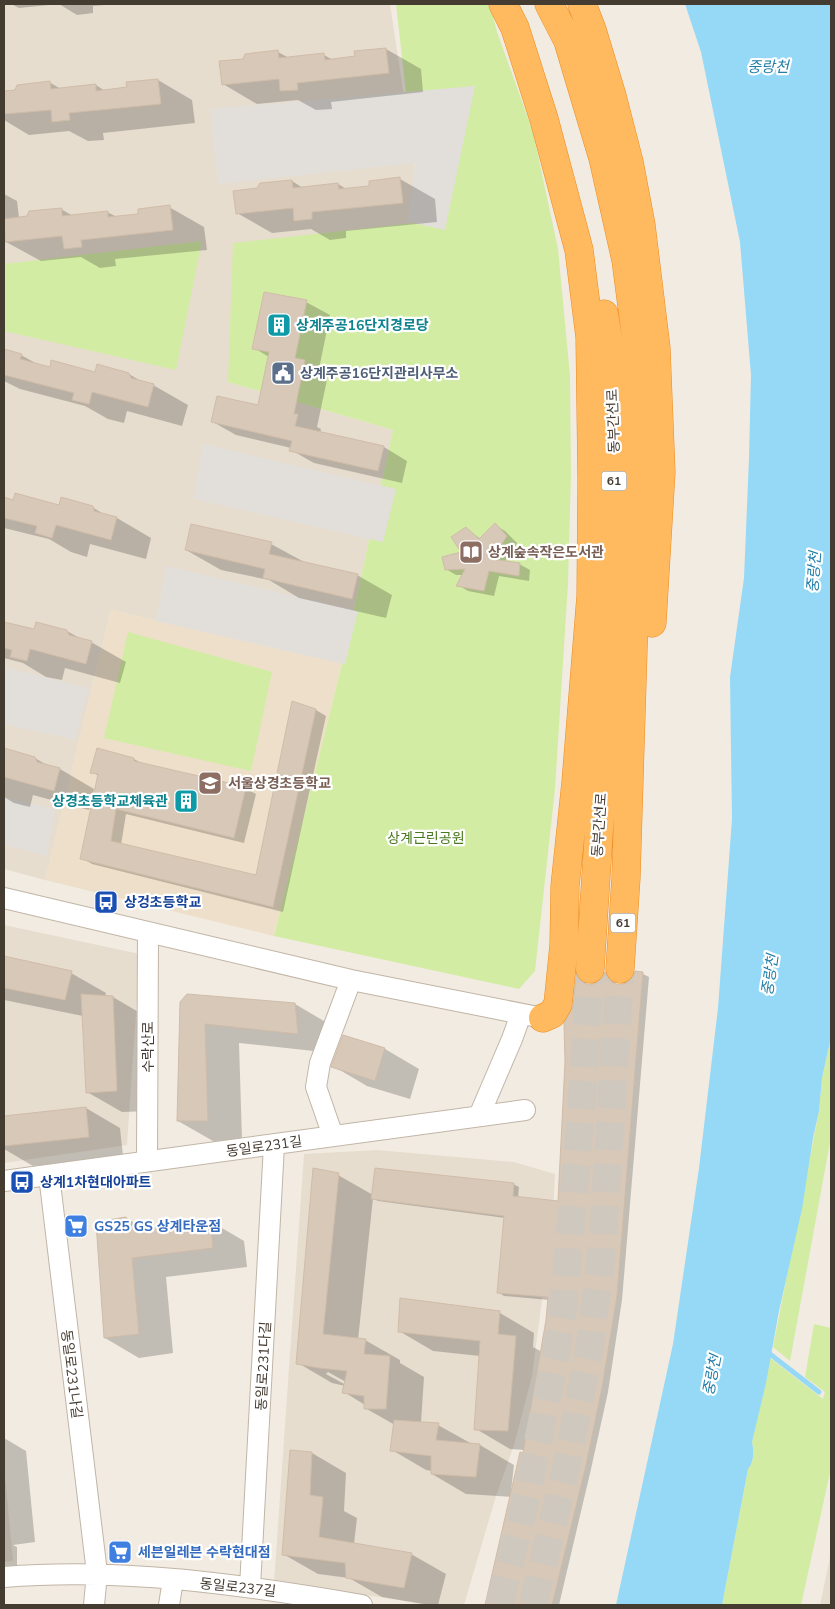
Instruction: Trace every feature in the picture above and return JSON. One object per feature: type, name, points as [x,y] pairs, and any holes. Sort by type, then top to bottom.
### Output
[{"type":"highway","points":[[503,4],[515,28],[544,119],[579,250],[590,337],[592,480],[590,596],[565,886],[564,945],[558,1004],[552,1014],[532,1016]]},
{"type":"highway","name":"동부간선로","points":[[522,4],[541,60],[573,170],[592,249],[608,338],[616,424],[610,659],[590,969]]},
{"type":"highway","name":"동부간선로","points":[[549,4],[568,41],[603,158],[626,260],[636,338],[640,424],[626,878],[620,969]]},
{"type":"highway","points":[[582,4],[612,96],[629,162],[641,225],[656,348],[661,472],[644,759],[626,878]]},
{"type":"street","points":[[4,898],[351,980],[532,1016],[512,1039],[479,1116]]},
{"type":"street","name":"수락산로","points":[[147,1162],[148,932]]},
{"type":"street","points":[[333,1136],[316,1086],[320,1063],[351,980]]},
{"type":"street","name":"동일로231길","points":[[4,1181],[525,1110]]},
{"type":"street","name":"동일로231다길","points":[[260,1594],[274,1145]]},
{"type":"street","name":"동일로231나길","points":[[49,1175],[97,1574],[94,1605]]},
{"type":"street","name":"동일로237길","points":[[4,1577],[97,1574],[173,1580],[260,1594],[362,1605]]},
{"type":"street","points":[[169,1605],[173,1580]]},
{"type":"shaded area","points":[[4,4],[390,4],[423,222],[228,382],[393,430],[342,664],[111,610],[45,880],[4,869]]},
{"type":"shaded area","points":[[475,86],[445,230],[408,222],[415,163],[218,184],[210,109]]},
{"type":"shaded area","points":[[203,444],[396,489],[383,542],[194,499]]},
{"type":"shaded area","points":[[166,566],[358,611],[345,664],[156,621]]},
{"type":"shaded area","points":[[111,610],[342,664],[274,936],[45,880]]},
{"type":"shaded area","points":[[4,667],[89,688],[75,740],[4,724]]},
{"type":"shaded area","points":[[4,797],[55,809],[47,856],[4,845]]},
{"type":"shaded area","points":[[4,925],[140,954],[127,1145],[4,1163]]},
{"type":"shaded area","points":[[377,1150],[514,1162],[555,1174],[553,1216],[532,1376],[514,1445],[496,1496],[464,1605],[434,1605],[274,1582],[304,1154]]},
{"type":"shaded area","points":[[4,1464],[13,1561],[4,1562]]},
{"type":"shaded area","points":[[831,1552],[831,1605],[820,1605]]},
{"type":"green space","name":"상계근린공원","points":[[396,4],[490,4],[497,32],[533,132],[558,249],[570,376],[571,474],[568,584],[555,789],[535,971],[519,989],[274,936],[342,664],[393,430],[228,382],[233,243],[423,222]]},
{"type":"green space","points":[[202,241],[176,370],[4,331],[4,264]]},
{"type":"green space","points":[[128,632],[272,672],[251,771],[104,738]]},
{"type":"green space","points":[[831,1037],[831,1137],[790,1361],[773,1347],[819,1111],[822,1078]]},
{"type":"green space","points":[[814,1324],[831,1328],[831,1468],[801,1605],[722,1605],[748,1469],[752,1460],[752,1442],[770,1358],[823,1399],[825,1392],[805,1377]]},
{"type":"water","name":"중랑천","points":[[685,4],[831,4],[831,1037],[822,1078],[819,1111],[802,1209],[752,1442],[752,1460],[748,1469],[722,1605],[616,1605],[673,1344],[699,1168],[718,1008],[732,819],[730,677],[744,578],[751,375],[740,242],[701,52]]},
{"type":"building","points":[[386,48],[389,73],[297,83],[298,90],[280,91],[279,79],[222,85],[219,61],[243,59],[245,54],[278,50],[279,58],[324,53],[325,60],[355,56],[354,51]]},
{"type":"building","points":[[158,79],[161,104],[69,113],[70,120],[52,122],[51,110],[4,114],[4,91],[15,90],[17,85],[50,81],[51,89],[96,84],[96,91],[127,87],[126,82]]},
{"type":"building","points":[[400,177],[403,203],[312,212],[312,219],[294,221],[293,208],[236,214],[233,191],[257,188],[260,183],[292,180],[293,188],[338,183],[339,189],[369,186],[369,181]]},
{"type":"building","points":[[170,205],[173,230],[81,240],[82,247],[64,249],[62,236],[5,242],[4,219],[27,216],[29,211],[62,208],[62,216],[108,211],[108,217],[138,214],[138,209]]},
{"type":"building","points":[[264,292],[307,300],[295,358],[305,360],[294,414],[298,414],[295,426],[384,446],[378,471],[289,451],[292,441],[211,422],[217,396],[258,405],[269,352],[252,349]]},
{"type":"building","points":[[4,349],[22,354],[20,359],[50,367],[51,360],[95,372],[97,364],[129,373],[131,378],[154,384],[148,407],[92,392],[89,404],[72,400],[74,393],[4,375]]},
{"type":"building","points":[[15,493],[59,505],[61,497],[93,506],[94,511],[117,517],[111,540],[56,525],[52,538],[35,533],[37,526],[4,518],[4,497],[13,500]]},
{"type":"building","points":[[495,523],[507,536],[492,559],[520,563],[519,576],[489,571],[484,591],[456,586],[465,569],[445,570],[442,557],[461,552],[451,537],[466,527],[479,539]]},
{"type":"building","points":[[191,524],[272,542],[269,554],[358,574],[352,599],[263,578],[265,569],[185,550]]},
{"type":"building","points":[[4,622],[34,629],[36,622],[67,630],[69,635],[92,641],[86,664],[30,649],[27,661],[10,657],[12,650],[4,648]]},
{"type":"building","name":"서울상경초등학교","points":[[292,701],[316,709],[273,907],[80,859],[98,774],[90,773],[97,748],[134,758],[134,761],[246,787],[234,838],[116,809],[111,841],[256,875]]},
{"type":"building","points":[[4,748],[35,757],[37,762],[60,768],[54,791],[4,777]]},
{"type":"building","points":[[4,956],[72,971],[65,1000],[4,988]]},
{"type":"building","points":[[635,971],[643,972],[617,1296],[602,1388],[586,1465],[552,1605],[485,1605],[520,1452],[523,1453],[546,1320],[548,1297],[497,1293],[504,1216],[371,1199],[375,1168],[514,1183],[513,1196],[558,1201],[565,1062],[564,1023],[573,1006],[576,977],[589,985],[597,983],[603,978],[605,972],[611,982],[619,985],[627,983],[633,978]]},
{"type":"building","points":[[81,994],[113,996],[117,1091],[86,1093]]},
{"type":"building","points":[[187,994],[295,1003],[298,1034],[205,1024],[208,1121],[177,1121],[180,1002]]},
{"type":"building","points":[[343,1035],[385,1048],[375,1081],[331,1067]]},
{"type":"building","points":[[86,1107],[89,1137],[4,1146],[4,1116]]},
{"type":"building","points":[[313,1168],[339,1173],[323,1334],[366,1339],[364,1354],[390,1356],[386,1409],[364,1409],[364,1396],[342,1393],[347,1371],[296,1364]]},
{"type":"building","points":[[126,1217],[134,1231],[210,1220],[213,1248],[132,1258],[139,1334],[104,1338],[96,1222]]},
{"type":"building","points":[[400,1298],[500,1311],[498,1334],[516,1336],[508,1431],[474,1430],[480,1341],[398,1332]]},
{"type":"building","points":[[394,1420],[439,1423],[436,1440],[480,1444],[476,1477],[431,1474],[431,1456],[390,1451]]},
{"type":"building","points":[[290,1450],[312,1452],[310,1495],[323,1497],[319,1537],[412,1553],[404,1588],[346,1578],[345,1563],[282,1555]]},
{"type":"waterway","points":[[766,1351],[819,1392]]},
{"type":"tunnel","points":[[499,1605],[527,1495],[555,1359],[563,1309],[582,1102],[590,969]]},
{"type":"tunnel","points":[[533,1605],[567,1464],[589,1351],[604,1220],[620,969]]},
{"type":"place","name":"상계주공16단지경로당","points":[[279,325]]},
{"type":"place","name":"상계주공16단지관리사무소","points":[[283,373]]},
{"type":"place","name":"상계숲속작은도서관","points":[[471,552]]},
{"type":"place","name":"서울상경초등학교","points":[[210,783]]},
{"type":"place","name":"상경초등학교체육관","points":[[186,801]]},
{"type":"place","name":"상겅초등학교","points":[[106,902]]},
{"type":"place","name":"상계1차현대아파트","points":[[22,1182]]},
{"type":"place","name":"GS25 GS 상계타운점","points":[[76,1226]]},
{"type":"place","name":"세븐일레븐 수락현대점","points":[[120,1552]]}]
